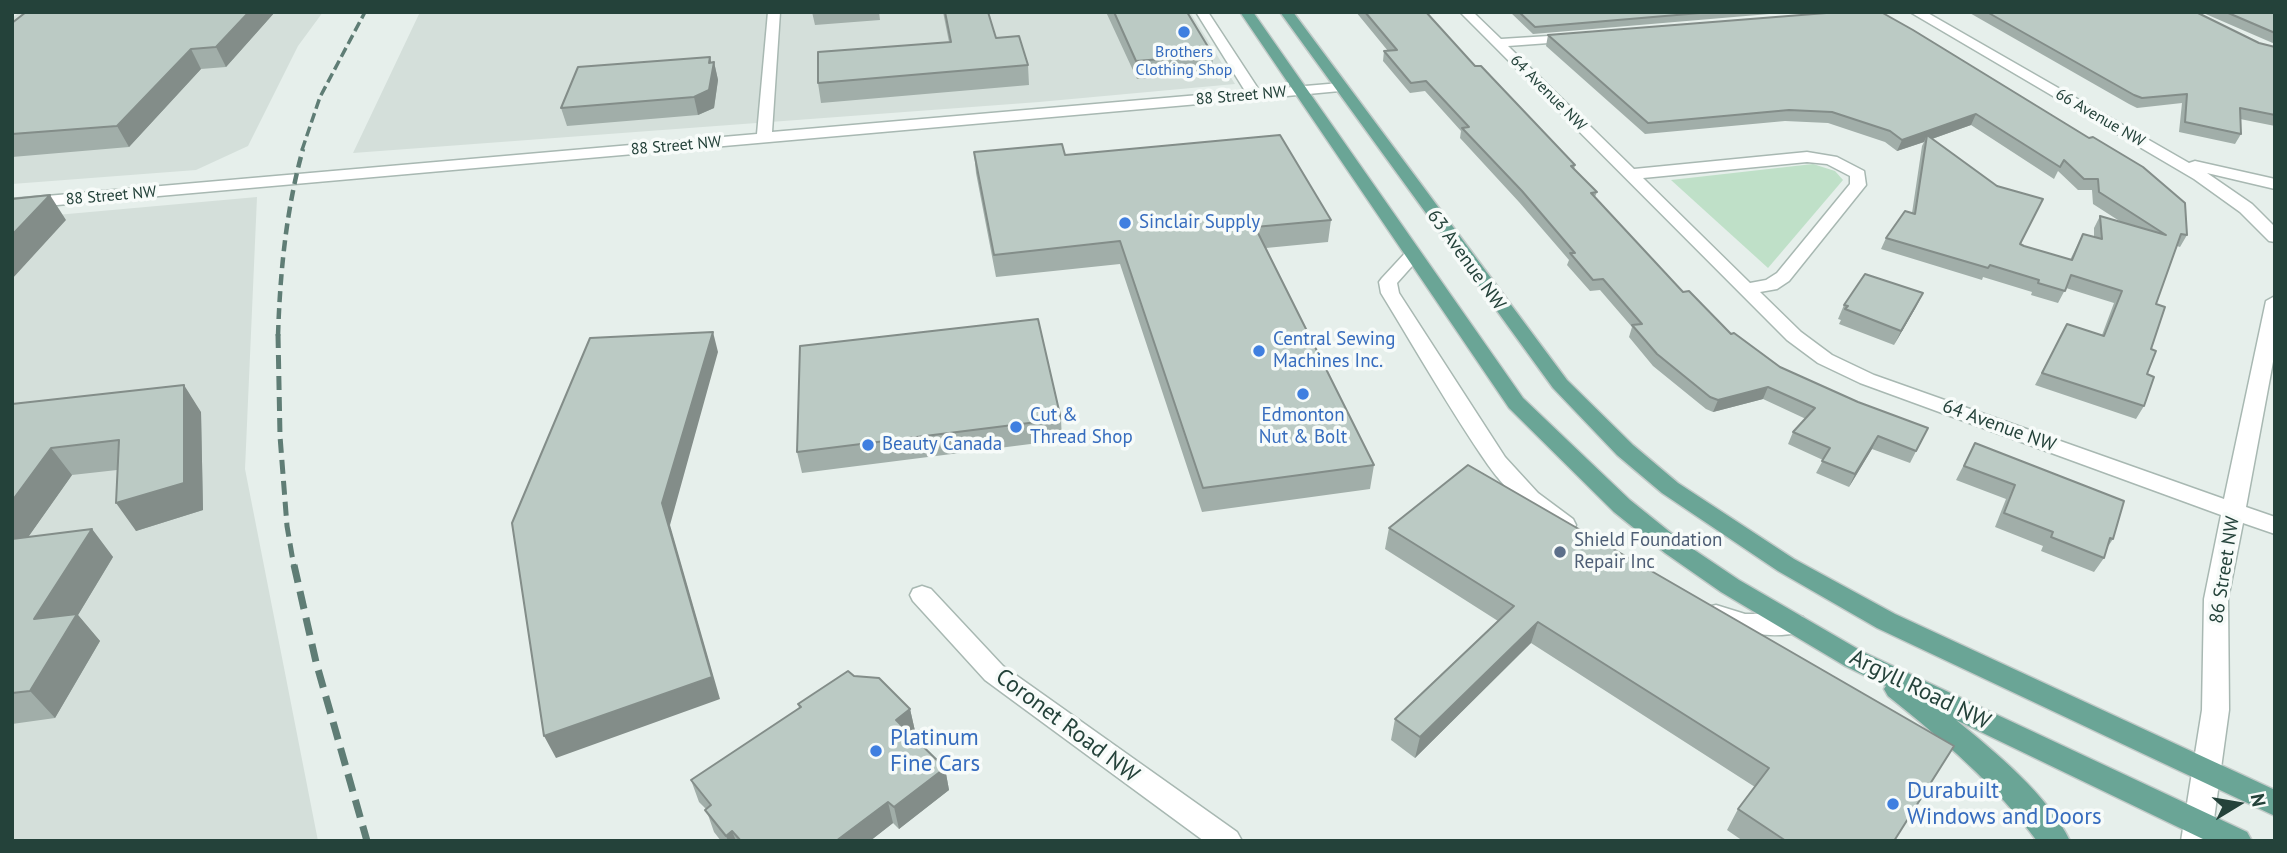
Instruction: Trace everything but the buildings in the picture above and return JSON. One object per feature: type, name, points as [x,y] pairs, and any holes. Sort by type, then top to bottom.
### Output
[{"type":"main road","name":"63 Avenue NW","points":[[1246,12],[1516,403],[1622,506]]},
{"type":"main road","name":"63 Avenue NW","points":[[1286,12],[1560,384],[1625,450],[1670,488],[1774,557],[1886,621],[2208,773]]},
{"type":"main road","name":"Argyll Road NW","points":[[1622,506],[1730,586],[1862,663],[2197,832],[2237,841]]},
{"type":"main road","points":[[1862,663],[1951,730],[2005,778],[2055,841]]},
{"type":"main road","points":[[2208,773],[2275,803]]},
{"type":"street","points":[[764,138],[774,12]]},
{"type":"street","points":[[1202,12],[1255,94]]},
{"type":"street","name":"64 Avenue NW","points":[[1466,12],[1808,348],[1843,369],[2275,526]]},
{"type":"street","name":"66 Avenue NW","points":[[1916,12],[2235,199],[2275,236]]},
{"type":"street","points":[[1498,43],[1591,36]]},
{"type":"street","name":"88 Street NW","points":[[12,204],[1340,87]]},
{"type":"street","points":[[1630,174],[1807,157],[1831,160],[1858,173],[1858,185],[1783,277],[1771,285],[1746,289]]},
{"type":"street","points":[[2174,161],[2275,184]]},
{"type":"street","name":"63 Avenue NW","points":[[1413,255],[1388,282],[1390,293],[1497,462],[1530,498],[1587,541]]},
{"type":"street","name":"86 Street NW","points":[[2197,832],[2208,773],[2217,692],[2214,618],[2275,301]]},
{"type":"street","name":"Coronet Road NW","points":[[922,595],[994,673],[1227,841]]},
{"type":"street","points":[[1695,604],[1737,623],[1794,624]]},
{"type":"shaded area","points":[[20,12],[323,12],[298,46],[248,146],[196,170],[12,184],[12,18]]},
{"type":"shaded area","points":[[420,12],[1190,12],[1235,84],[1039,102],[353,153]]},
{"type":"shaded area","points":[[257,197],[245,469],[318,841],[12,841],[12,219]]},
{"type":"green space","points":[[1813,164],[1835,171],[1843,180],[1768,268],[1671,180]]},
{"type":"railway","points":[[302,150],[320,97],[365,12]]},
{"type":"railway","points":[[278,335],[285,242],[303,149]]},
{"type":"railway","points":[[278,335],[280,436],[287,526],[294,567]]},
{"type":"railway","points":[[294,565],[316,662],[367,841]]},
{"type":"place","name":"Brothers Clothing Shop","points":[[1184,32]]},
{"type":"place","name":"Sinclair Supply","points":[[1125,223]]},
{"type":"place","name":"Central Sewing Machines Inc.","points":[[1259,351]]},
{"type":"place","name":"Edmonton Nut & Bolt","points":[[1303,394]]},
{"type":"place","name":"Cut & Thread Shop","points":[[1016,427]]},
{"type":"place","name":"Beauty Canada","points":[[868,445]]},
{"type":"place","name":"Shield Foundation Repair Inc","points":[[1560,552]]},
{"type":"place","name":"Platinum Fine Cars","points":[[876,751]]},
{"type":"place","name":"Durabuilt Windows and Doors","points":[[1893,804]]}]
